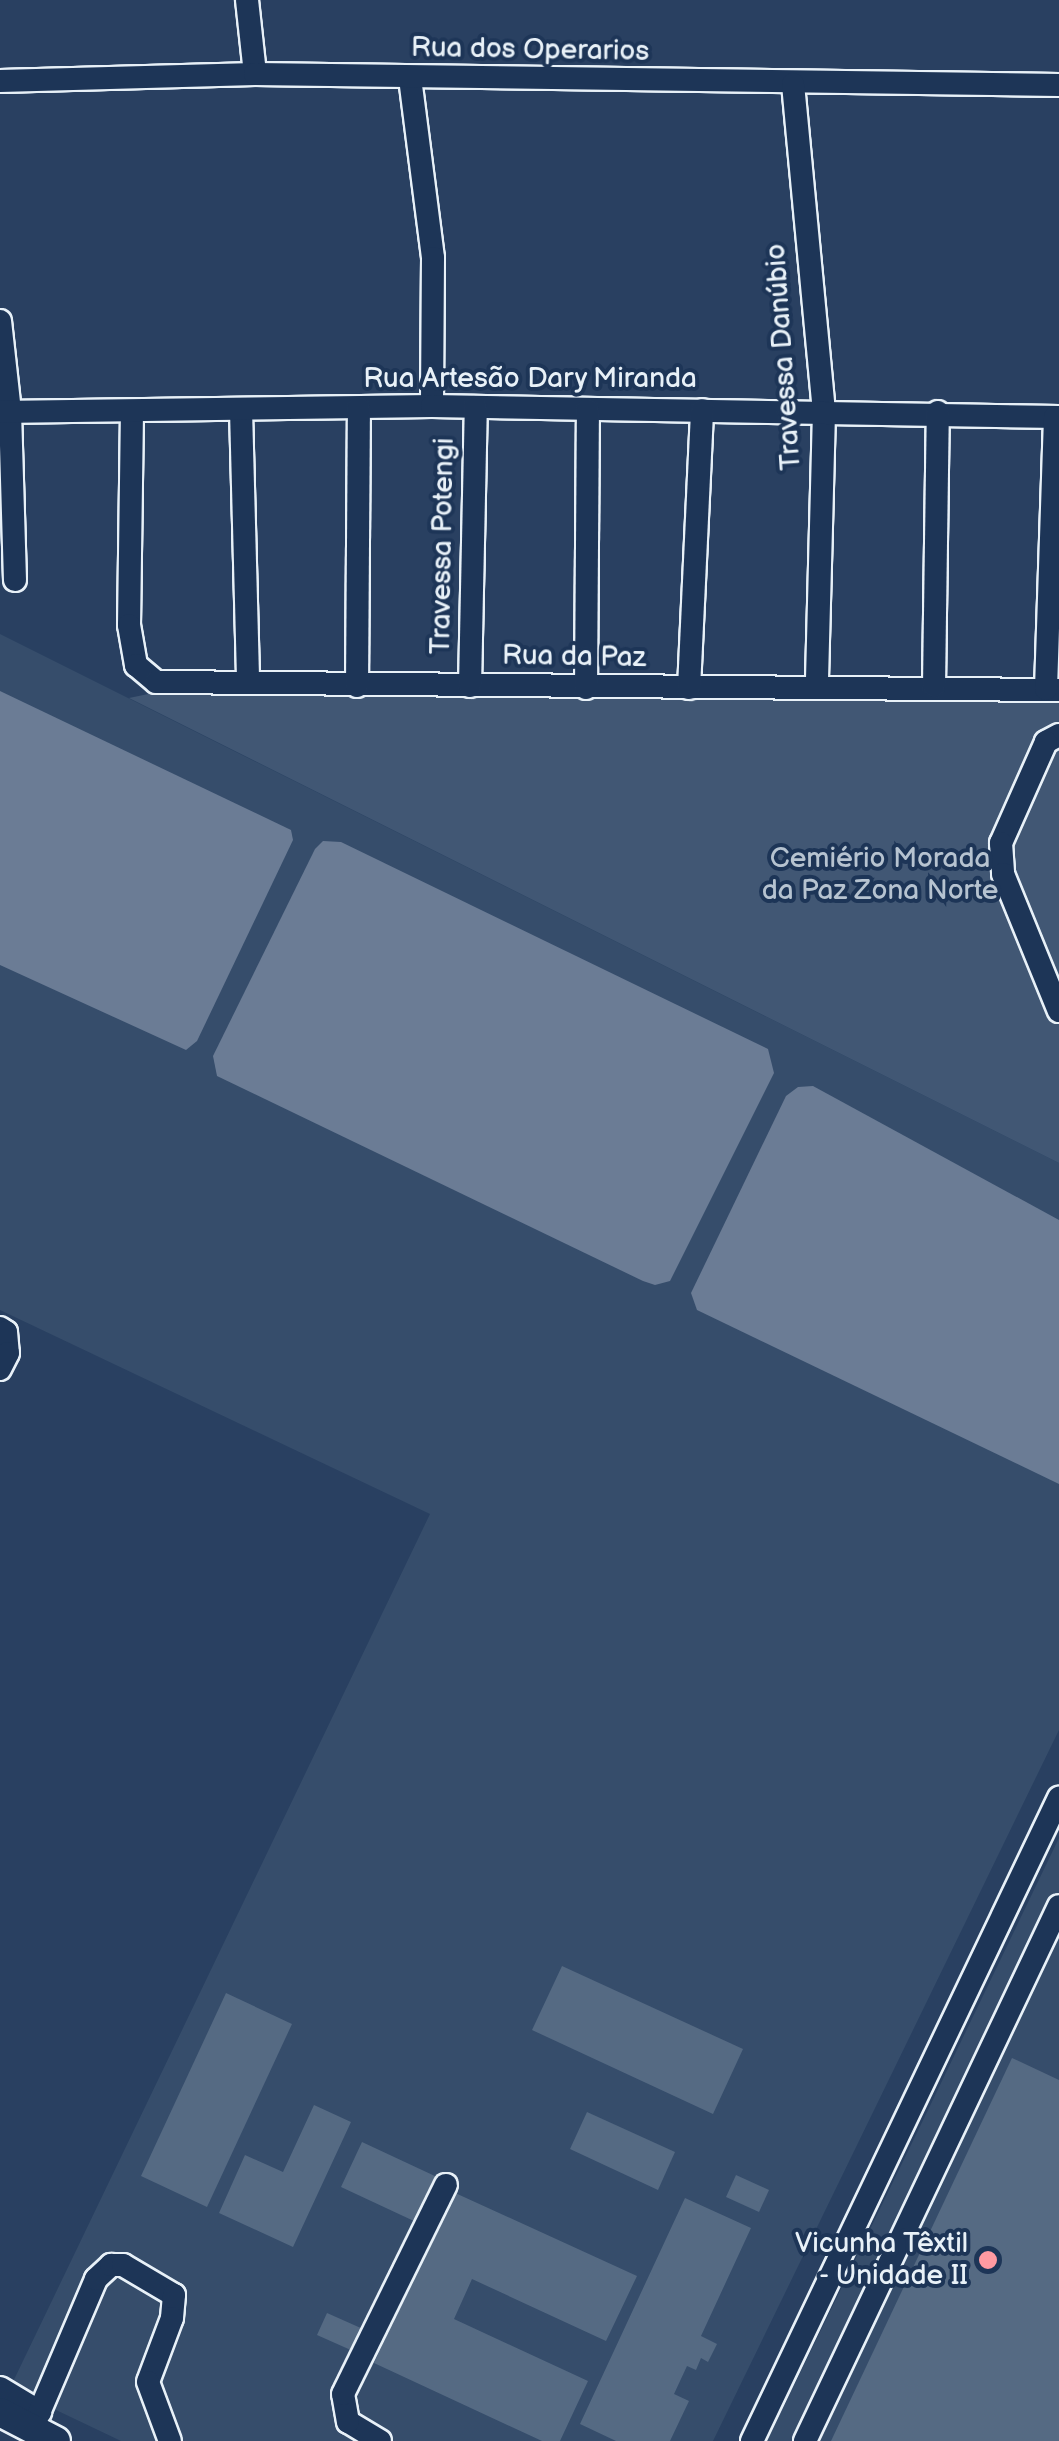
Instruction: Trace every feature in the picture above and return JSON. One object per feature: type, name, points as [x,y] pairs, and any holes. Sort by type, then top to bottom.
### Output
[{"type":"main road","points":[[0,2412],[35,2430]]},
{"type":"street","points":[[247,0],[254,74]]},
{"type":"street","name":"Rua dos Operarios","points":[[0,80],[254,74],[1059,85]]},
{"type":"street","points":[[410,78],[433,258],[432,406]]},
{"type":"street","name":"Travessa Danúbio","points":[[793,84],[824,412],[817,687]]},
{"type":"street","points":[[0,321],[15,580]]},
{"type":"street","name":"Rua Artesão Dary Miranda","points":[[5,412],[432,406],[1057,417]]},
{"type":"street","points":[[357,686],[359,408]]},
{"type":"street","name":"Travessa Potengi","points":[[470,686],[476,408]]},
{"type":"street","points":[[241,410],[248,683]]},
{"type":"street","points":[[586,688],[588,410]]},
{"type":"street","points":[[689,688],[702,410]]},
{"type":"street","name":"Rua da Paz","points":[[132,412],[129,625],[136,664],[147,678],[357,686],[1052,689]]},
{"type":"street","points":[[934,686],[938,412]]},
{"type":"street","points":[[1052,689],[1057,417]]},
{"type":"street","points":[[1059,735],[1046,742],[1001,843],[1002,874],[1059,1011]]},
{"type":"street","points":[[0,1328],[6,1332],[8,1352],[0,1369]]},
{"type":"street","points":[[752,2441],[1059,1798]]},
{"type":"street","points":[[806,2441],[1059,1906]]},
{"type":"street","points":[[380,2441],[348,2422],[343,2394],[446,2185]]},
{"type":"street","points":[[0,2388],[35,2430],[96,2279],[111,2264],[122,2265],[174,2295],[172,2318],[148,2382],[170,2441]]},
{"type":"shaded area","points":[[0,634],[1059,1163],[1059,1730],[713,2441],[121,2441],[10,2388],[430,1514],[0,1310]]},
{"type":"shaded area","points":[[0,691],[291,830],[293,840],[197,1041],[186,1050],[0,965]]},
{"type":"shaded area","points":[[323,841],[341,842],[768,1049],[774,1073],[670,1281],[655,1285],[643,1281],[217,1076],[213,1056],[315,849]]},
{"type":"shaded area","points":[[813,1086],[1059,1220],[1059,1484],[697,1310],[691,1293],[786,1096],[798,1087]]},
{"type":"shaded area","points":[[1059,1838],[1059,2441],[767,2441],[929,2108]]},
{"type":"green space","name":"Cemiério Morada da Paz Zona Norte","points":[[153,693],[1059,699],[1059,1163],[129,698]]},
{"type":"building","points":[[562,1966],[743,2049],[713,2114],[532,2030]]},
{"type":"building","points":[[226,1993],[292,2024],[207,2207],[141,2176]]},
{"type":"building","name":"Vicunha Têxtil - Unidade II","points":[[1012,2058],[1059,2080],[1059,2441],[831,2441]]},
{"type":"building","points":[[314,2105],[351,2122],[293,2247],[219,2213],[245,2155],[283,2172]]},
{"type":"building","points":[[587,2112],[675,2152],[658,2190],[570,2149]]},
{"type":"building","points":[[362,2142],[437,2177],[416,2222],[341,2187]]},
{"type":"building","points":[[736,2175],[769,2190],[759,2212],[726,2197]]},
{"type":"building","points":[[453,2192],[637,2276],[606,2341],[472,2279],[454,2319],[588,2381],[560,2441],[542,2441],[374,2363]]},
{"type":"building","points":[[685,2198],[751,2228],[701,2336],[717,2344],[708,2362],[701,2358],[696,2370],[687,2366],[674,2394],[689,2401],[670,2441],[616,2441],[580,2424]]},
{"type":"building","points":[[327,2313],[363,2329],[353,2351],[317,2335]]},
{"type":"place","name":"Vicunha Têxtil - Unidade II","points":[[988,2260]]}]
